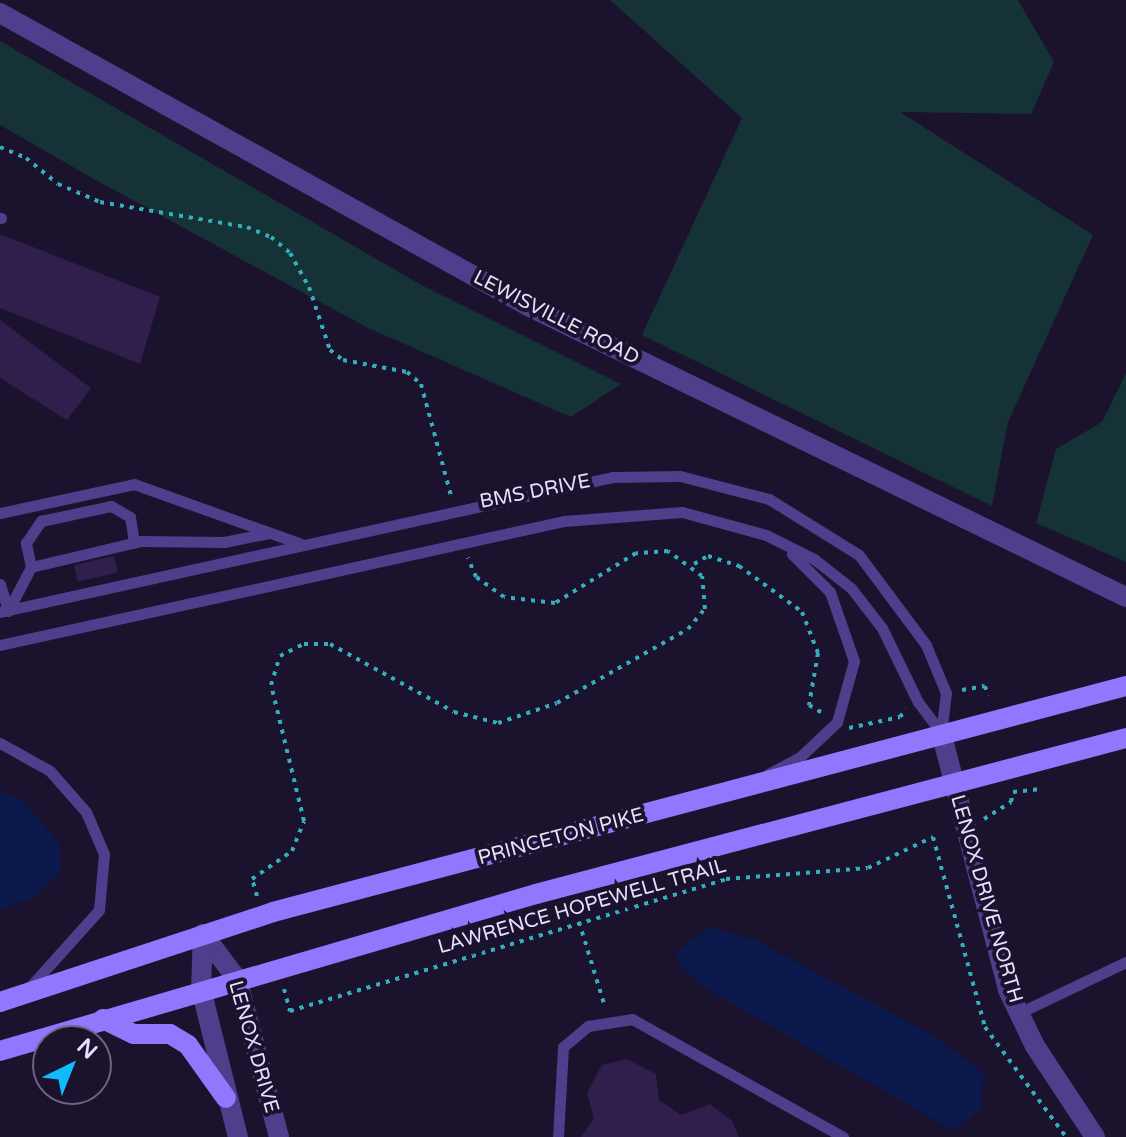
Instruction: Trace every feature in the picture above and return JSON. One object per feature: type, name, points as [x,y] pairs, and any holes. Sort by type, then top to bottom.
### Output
[{"type":"main road","name":"PRINCETON PIKE","points":[[0,1002],[203,934],[941,732],[1126,686]]},
{"type":"main road","points":[[0,1051],[277,967],[1126,738]]},
{"type":"main road","points":[[103,1019],[134,1034],[170,1034],[188,1045],[226,1098]]},
{"type":"street","name":"LEWISVILLE ROAD","points":[[0,13],[528,306],[1126,597]]},
{"type":"street","name":"BMS DRIVE","points":[[941,732],[953,783]]},
{"type":"street","name":"LENOX DRIVE NORTH","points":[[953,783],[1019,1013],[1091,1136]]},
{"type":"street","name":"LENOX DRIVE","points":[[203,934],[237,979],[279,1137]]},
{"type":"street","name":"LENOX DRIVE","points":[[203,934],[201,989],[238,1137]]},
{"type":"lane","name":"BMS DRIVE","points":[[4,612],[300,543],[613,477],[680,476],[723,484],[811,520],[882,580],[926,645],[946,693],[941,732]]},
{"type":"lane","points":[[0,513],[134,484],[300,543]]},
{"type":"lane","points":[[4,612],[31,567],[26,543],[41,521],[111,506],[130,517],[134,543]]},
{"type":"lane","name":"BMS DRIVE","points":[[0,645],[564,521],[682,512],[766,535],[814,559],[851,588],[882,628],[941,732]]},
{"type":"lane","points":[[31,567],[134,543],[224,542],[271,533]]},
{"type":"lane","name":"BMS DRIVE","points":[[749,785],[824,737],[847,703],[854,661],[830,592],[766,535]]},
{"type":"lane","points":[[0,584],[4,612]]},
{"type":"lane","points":[[0,743],[50,771],[86,812],[104,854],[99,910],[23,994]]},
{"type":"lane","points":[[1019,1013],[1126,962]]},
{"type":"lane","points":[[558,1137],[563,1047],[588,1026],[609,1020],[651,1025],[843,1137]]},
{"type":"path","name":"LAWRENCE HOPEWELL TRAIL","points":[[277,967],[290,1011],[726,879],[868,868],[963,824],[998,814],[1013,792],[1041,789]]},
{"type":"path","points":[[933,837],[985,1027],[1066,1137]]},
{"type":"path","points":[[579,922],[609,1020]]},
{"type":"green space","points":[[610,0],[1018,0],[1054,62],[1031,114],[900,112],[1093,235],[1008,422],[992,506],[642,335],[742,118]]},
{"type":"green space","points":[[0,41],[423,286],[621,384],[571,417],[368,328],[92,178],[0,125]]},
{"type":"green space","points":[[1126,373],[1126,562],[1036,523],[1056,449],[1102,422]]},
{"type":"shaded area","points":[[0,792],[21,799],[60,845],[60,873],[33,898],[0,910]]},
{"type":"shaded area","points":[[710,927],[757,941],[929,1033],[984,1073],[980,1108],[954,1131],[705,988],[680,967],[676,952]]},
{"type":"building","points":[[0,234],[160,297],[140,364],[0,308]]},
{"type":"building","points":[[0,320],[91,388],[67,420],[0,378]]},
{"type":"building","points":[[114,556],[118,573],[78,582],[74,565]]},
{"type":"building","points":[[626,1059],[656,1074],[659,1100],[681,1115],[710,1104],[732,1121],[739,1137],[581,1137],[594,1118],[587,1093],[602,1065]]}]
